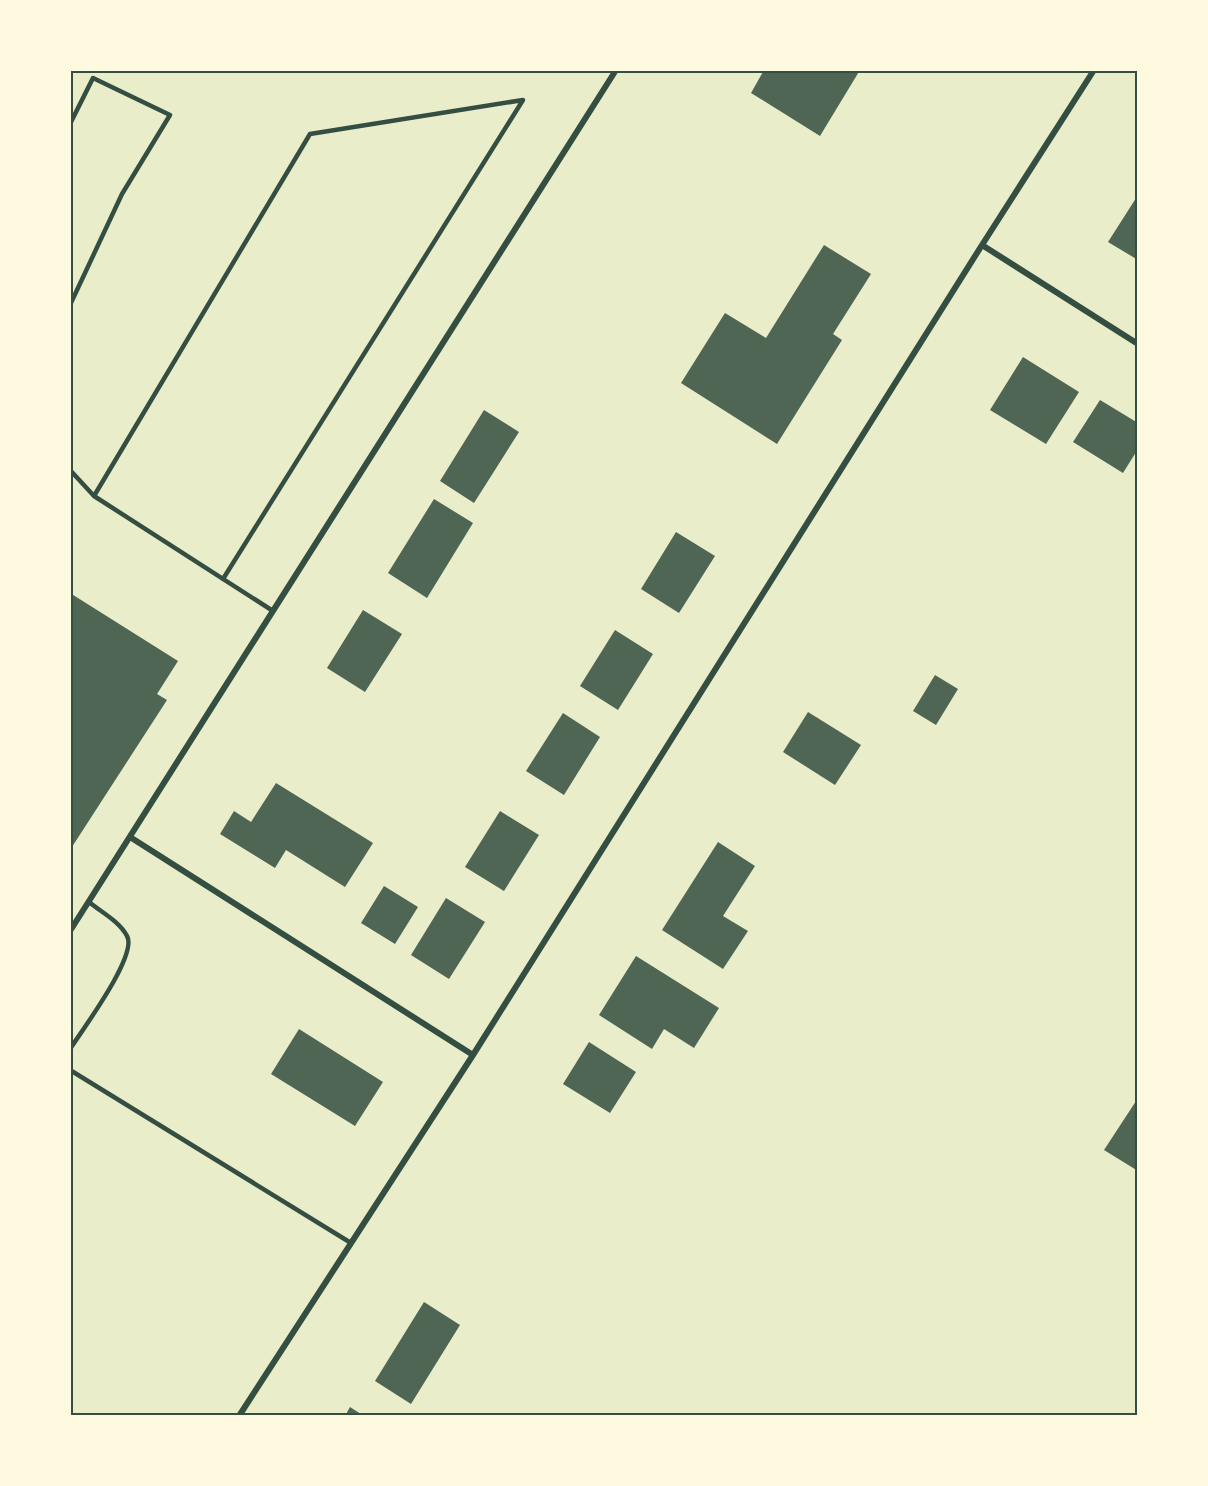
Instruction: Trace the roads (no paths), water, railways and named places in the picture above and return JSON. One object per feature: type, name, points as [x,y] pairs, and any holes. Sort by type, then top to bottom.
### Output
[{"type":"street","points":[[70,931],[616,70]]},
{"type":"street","points":[[239,1416],[473,1055],[982,244],[1094,70]]},
{"type":"street","points":[[982,244],[1137,344]]},
{"type":"street","points":[[130,837],[473,1055]]},
{"type":"lane","points":[[70,124],[93,78],[170,115],[122,194],[70,305]]},
{"type":"lane","points":[[94,496],[310,134],[523,100],[223,579]]},
{"type":"lane","points":[[70,470],[94,496],[273,612]]},
{"type":"lane","points":[[70,1049],[124,964],[129,948],[128,937],[117,924],[89,902]]},
{"type":"lane","points":[[70,1070],[351,1243]]}]
